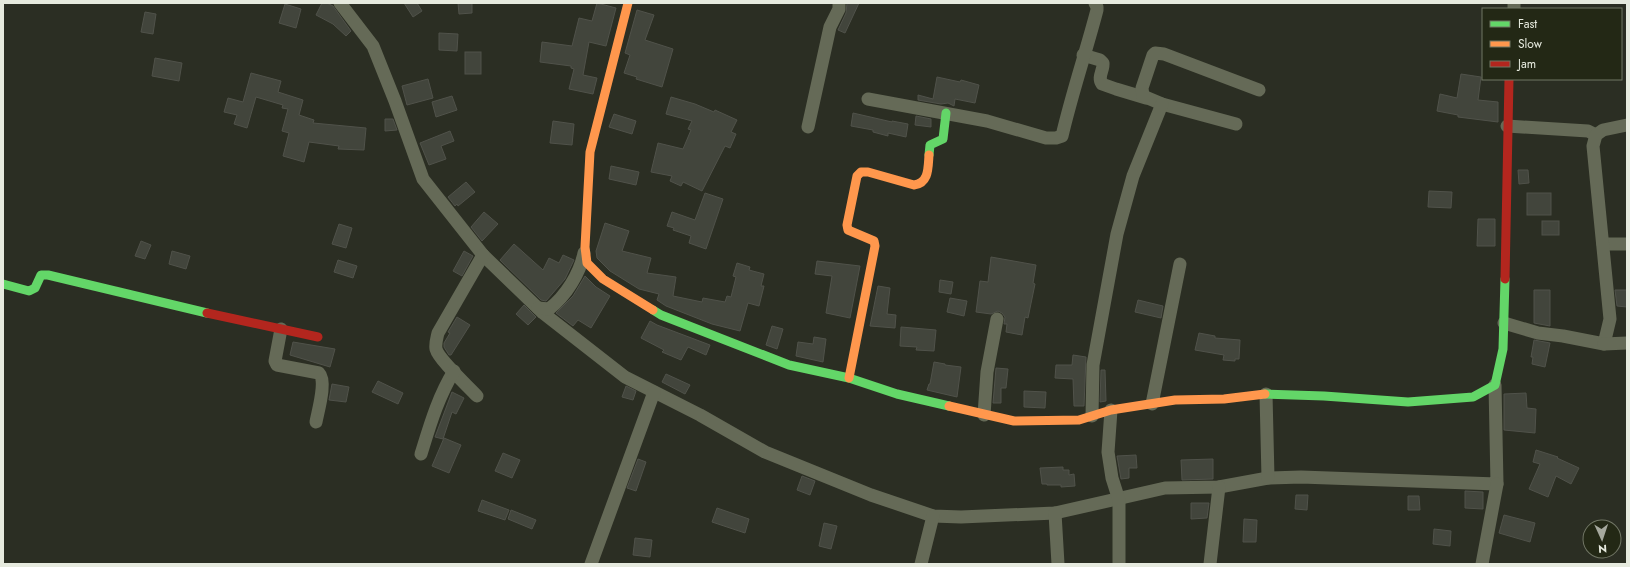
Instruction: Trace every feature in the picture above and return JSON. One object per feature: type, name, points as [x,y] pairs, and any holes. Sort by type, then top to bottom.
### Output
[{"type":"street","points":[[340,3],[373,46],[395,100],[423,179],[483,255],[538,308],[625,377],[700,415],[765,452],[871,495],[933,516],[961,517],[1055,513],[1119,500],[1165,488],[1219,487],[1268,478],[1301,477],[1497,484]]},
{"type":"street","points":[[538,308],[550,309],[557,303],[581,267],[585,247],[590,152],[628,3]]},
{"type":"street","points":[[808,127],[830,27],[839,9],[839,3]]},
{"type":"street","points":[[868,99],[946,113],[987,122],[1046,138],[1056,138],[1062,136],[1083,55],[1098,7],[1095,3]]},
{"type":"street","points":[[1146,98],[1143,96],[1142,88],[1151,60],[1155,53],[1164,54],[1259,90]]},
{"type":"street","points":[[1083,55],[1100,60],[1103,63],[1100,77],[1102,84],[1162,104],[1236,124]]},
{"type":"street","points":[[1482,564],[1497,484],[1495,384],[1503,350],[1509,80]]},
{"type":"street","points":[[1092,416],[1094,365],[1117,234],[1133,176],[1162,104]]},
{"type":"street","points":[[849,378],[876,246],[874,241],[848,230],[847,225],[857,176],[861,172],[868,172],[914,185],[923,183],[926,178],[930,145],[933,142],[940,142],[943,139],[946,113]]},
{"type":"street","points":[[1604,344],[1610,319],[1593,146],[1596,135],[1603,130],[1627,125]]},
{"type":"street","points":[[1507,126],[1588,131],[1596,135]]},
{"type":"street","points":[[1603,244],[1627,244]]},
{"type":"street","points":[[585,247],[587,263],[602,279],[662,315],[789,365],[849,378],[897,394],[1014,421],[1079,420],[1111,410],[1175,400],[1224,399],[1266,394],[1324,396],[1408,402],[1473,397],[1495,384]]},
{"type":"street","points":[[477,396],[436,350],[436,343],[438,333],[483,255]]},
{"type":"street","points":[[1152,404],[1180,264]]},
{"type":"street","points":[[3,284],[26,291],[32,290],[41,275],[48,275],[165,304],[318,337]]},
{"type":"street","points":[[984,414],[987,372],[997,319]]},
{"type":"street","points":[[1504,323],[1538,333],[1604,344],[1627,344]]},
{"type":"street","points":[[281,329],[275,360],[277,365],[319,373],[322,376],[323,385],[316,422]]},
{"type":"street","points":[[421,454],[436,407],[445,386],[454,371]]},
{"type":"street","points":[[591,564],[654,392]]},
{"type":"street","points":[[1266,394],[1268,478]]},
{"type":"street","points":[[1111,410],[1108,452],[1112,478],[1119,500],[1120,564]]},
{"type":"street","points":[[1210,564],[1219,487]]},
{"type":"street","points":[[1055,513],[1058,564]]},
{"type":"street","points":[[921,564],[933,516]]},
{"type":"building","points":[[322,3],[327,3],[333,6],[351,31],[346,36],[333,24],[316,15]]},
{"type":"building","points":[[404,3],[417,3],[422,11],[413,17]]},
{"type":"building","points":[[458,3],[472,3],[472,13],[459,14]]},
{"type":"building","points":[[597,3],[616,8],[606,46],[589,42],[583,75],[597,78],[593,94],[569,89],[574,69],[571,68],[571,66],[540,62],[542,42],[572,46],[579,18],[592,21]]},
{"type":"building","points":[[847,3],[859,3],[845,33],[838,30],[846,13]]},
{"type":"building","points":[[285,4],[301,9],[296,28],[279,23]]},
{"type":"building","points":[[637,10],[654,15],[645,40],[673,49],[662,87],[636,79],[637,77],[624,73],[630,55],[625,53]]},
{"type":"building","points":[[145,12],[156,14],[153,34],[141,32]]},
{"type":"building","points":[[439,33],[458,34],[457,51],[439,50]]},
{"type":"building","points":[[465,52],[481,52],[481,74],[465,74]]},
{"type":"building","points":[[155,58],[182,63],[179,81],[152,76]]},
{"type":"building","points":[[251,73],[281,81],[278,92],[303,100],[299,115],[314,120],[313,123],[366,128],[364,150],[338,149],[339,146],[309,142],[304,162],[283,156],[289,133],[282,131],[288,109],[282,108],[283,105],[256,97],[247,128],[234,124],[237,115],[224,112],[228,98],[243,102]]},
{"type":"building","points":[[1461,74],[1481,77],[1478,100],[1498,102],[1498,122],[1458,117],[1458,115],[1437,111],[1440,94],[1457,98]]},
{"type":"building","points":[[937,77],[960,82],[961,80],[979,85],[975,103],[955,99],[954,106],[948,103],[941,104],[918,100],[918,95],[933,99]]},
{"type":"building","points":[[428,79],[433,98],[407,105],[402,86]]},
{"type":"building","points":[[452,96],[457,110],[436,117],[432,102]]},
{"type":"building","points":[[671,97],[695,104],[714,112],[715,110],[737,120],[731,132],[736,134],[730,148],[725,146],[702,191],[683,182],[681,186],[670,181],[672,176],[651,172],[658,143],[683,149],[691,130],[688,129],[692,121],[666,114]]},
{"type":"building","points":[[853,113],[908,124],[906,137],[888,133],[888,136],[873,132],[873,130],[851,126]]},
{"type":"building","points":[[614,114],[636,121],[632,134],[609,127]]},
{"type":"building","points":[[916,116],[931,119],[931,127],[915,125]]},
{"type":"building","points":[[385,119],[393,119],[397,130],[385,131]]},
{"type":"building","points":[[553,121],[574,124],[572,145],[550,143]]},
{"type":"building","points":[[450,131],[454,141],[441,146],[446,159],[429,165],[420,143]]},
{"type":"building","points":[[611,166],[639,172],[636,185],[609,179]]},
{"type":"building","points":[[1518,170],[1528,170],[1529,183],[1519,184]]},
{"type":"building","points":[[466,182],[475,192],[458,206],[457,204],[455,206],[448,197]]},
{"type":"building","points":[[1429,191],[1452,192],[1451,208],[1428,207]]},
{"type":"building","points":[[705,193],[723,199],[706,249],[689,243],[691,236],[673,230],[674,228],[667,226],[672,212],[695,220]]},
{"type":"building","points":[[1527,193],[1551,193],[1551,215],[1527,215]]},
{"type":"building","points":[[484,212],[498,224],[482,241],[471,227]]},
{"type":"building","points":[[1478,219],[1495,219],[1495,246],[1477,246]]},
{"type":"building","points":[[1542,221],[1559,221],[1559,235],[1542,235]]},
{"type":"building","points":[[605,223],[629,231],[622,251],[651,258],[647,273],[676,277],[673,296],[702,302],[703,298],[725,302],[727,296],[731,297],[736,277],[733,276],[737,263],[750,267],[749,270],[764,274],[761,286],[764,286],[759,306],[748,303],[740,331],[712,324],[666,306],[657,300],[659,294],[639,289],[610,271],[597,258],[596,251]]},
{"type":"building","points":[[339,224],[352,228],[346,248],[332,244]]},
{"type":"building","points":[[141,241],[151,245],[145,259],[135,256]]},
{"type":"building","points":[[514,244],[543,270],[549,258],[559,263],[563,255],[574,260],[565,279],[546,301],[541,300],[500,260]]},
{"type":"building","points":[[172,251],[190,256],[186,269],[169,264]]},
{"type":"building","points":[[464,251],[473,256],[462,276],[453,271]]},
{"type":"building","points":[[991,257],[1036,265],[1033,283],[1035,284],[1028,318],[1025,317],[1022,335],[1006,332],[1007,324],[1004,324],[1005,317],[998,311],[991,314],[976,312],[980,281],[988,282]]},
{"type":"building","points":[[338,260],[357,266],[353,278],[334,272]]},
{"type":"building","points":[[817,261],[860,266],[850,318],[826,313],[832,276],[815,274]]},
{"type":"building","points":[[585,276],[596,287],[610,296],[591,328],[578,320],[573,326],[556,313],[573,296]]},
{"type":"building","points":[[940,280],[953,282],[951,294],[939,292]]},
{"type":"building","points":[[878,286],[890,288],[887,314],[896,315],[895,328],[870,326]]},
{"type":"building","points":[[1534,290],[1550,290],[1550,326],[1534,323]]},
{"type":"building","points":[[1615,290],[1627,290],[1627,307],[1617,306]]},
{"type":"building","points":[[950,298],[967,301],[964,316],[947,312]]},
{"type":"building","points":[[1138,300],[1163,306],[1161,318],[1135,312]]},
{"type":"building","points":[[524,305],[536,317],[528,325],[516,314]]},
{"type":"building","points":[[457,317],[470,325],[451,355],[449,355],[444,347],[444,343],[450,333],[448,332]]},
{"type":"building","points":[[650,321],[710,345],[706,355],[688,347],[681,360],[662,352],[664,350],[641,338]]},
{"type":"building","points":[[772,326],[783,329],[777,349],[766,345]]},
{"type":"building","points":[[901,327],[936,330],[934,351],[916,350],[917,347],[900,346]]},
{"type":"building","points":[[1199,333],[1215,336],[1215,338],[1240,340],[1239,359],[1235,359],[1235,361],[1223,360],[1224,355],[1195,350]]},
{"type":"building","points":[[814,337],[826,339],[823,362],[796,356],[798,342],[813,344]]},
{"type":"building","points":[[1534,340],[1550,343],[1545,367],[1532,364],[1533,357],[1531,357]]},
{"type":"building","points":[[293,342],[335,349],[330,367],[290,355]]},
{"type":"building","points":[[1073,355],[1086,357],[1084,406],[1074,406],[1073,379],[1055,378],[1056,365],[1072,365]]},
{"type":"building","points":[[934,362],[961,367],[957,397],[927,390],[930,384]]},
{"type":"building","points":[[996,368],[1008,369],[1006,388],[1001,388],[1001,403],[993,403]]},
{"type":"building","points":[[1101,370],[1105,370],[1106,401],[1100,402]]},
{"type":"building","points":[[666,374],[690,385],[685,394],[662,382]]},
{"type":"building","points":[[378,381],[403,393],[398,404],[372,392]]},
{"type":"building","points":[[332,384],[349,387],[346,402],[329,400]]},
{"type":"building","points":[[626,386],[636,391],[633,400],[622,397]]},
{"type":"building","points":[[1024,391],[1046,392],[1045,408],[1024,407]]},
{"type":"building","points":[[452,392],[464,398],[456,414],[452,412],[443,439],[435,437]]},
{"type":"building","points":[[1526,393],[1527,408],[1536,409],[1535,433],[1504,430],[1504,394]]},
{"type":"building","points":[[444,438],[461,445],[449,473],[432,466]]},
{"type":"building","points":[[1536,450],[1558,457],[1557,458],[1579,468],[1571,484],[1556,476],[1548,497],[1529,489],[1540,464],[1533,462]]},
{"type":"building","points":[[503,453],[520,460],[512,478],[495,471]]},
{"type":"building","points":[[1136,455],[1137,468],[1129,468],[1129,478],[1121,479],[1117,456]]},
{"type":"building","points":[[638,459],[646,462],[636,491],[627,488]]},
{"type":"building","points":[[1213,459],[1213,479],[1182,480],[1181,460]]},
{"type":"building","points":[[1063,467],[1063,470],[1069,470],[1069,475],[1074,474],[1075,486],[1061,487],[1061,485],[1042,484],[1040,468]]},
{"type":"building","points":[[802,476],[815,481],[810,495],[797,490]]},
{"type":"building","points":[[1465,491],[1483,492],[1483,509],[1465,508]]},
{"type":"building","points":[[1296,495],[1308,495],[1307,510],[1295,509]]},
{"type":"building","points":[[1408,496],[1419,496],[1420,510],[1408,510]]},
{"type":"building","points":[[482,500],[509,510],[505,520],[478,511]]},
{"type":"building","points":[[1191,503],[1209,503],[1207,518],[1191,519]]},
{"type":"building","points":[[717,508],[749,519],[745,533],[712,522]]},
{"type":"building","points":[[511,510],[536,520],[532,529],[508,519]]},
{"type":"building","points":[[1504,515],[1535,523],[1530,542],[1499,533]]},
{"type":"building","points":[[1244,519],[1257,520],[1256,542],[1243,542]]},
{"type":"building","points":[[824,523],[837,526],[831,549],[819,546]]},
{"type":"building","points":[[1434,529],[1451,531],[1450,546],[1433,544]]},
{"type":"building","points":[[635,538],[652,540],[650,557],[633,555]]},
{"type":"traffic: fast","points":[[929,155],[930,145],[943,139],[946,113]]},
{"type":"traffic: fast","points":[[3,284],[29,291],[35,288],[41,275],[48,275],[207,313]]},
{"type":"traffic: fast","points":[[1265,394],[1324,396],[1408,402],[1473,397],[1495,385],[1503,349],[1505,279]]},
{"type":"traffic: fast","points":[[653,310],[661,315],[789,365],[849,378],[897,394],[949,406]]},
{"type":"traffic: slow","points":[[628,3],[590,152],[585,247],[587,263],[603,279],[653,310]]},
{"type":"traffic: slow","points":[[849,378],[875,246],[874,241],[848,230],[847,225],[857,176],[861,172],[868,172],[914,185],[919,184],[923,181],[927,174],[929,155]]},
{"type":"traffic: slow","points":[[949,406],[1014,421],[1079,420],[1111,410],[1175,400],[1224,399],[1265,394]]},
{"type":"traffic: jam","points":[[1505,279],[1509,80]]},
{"type":"traffic: jam","points":[[207,313],[318,337]]}]
